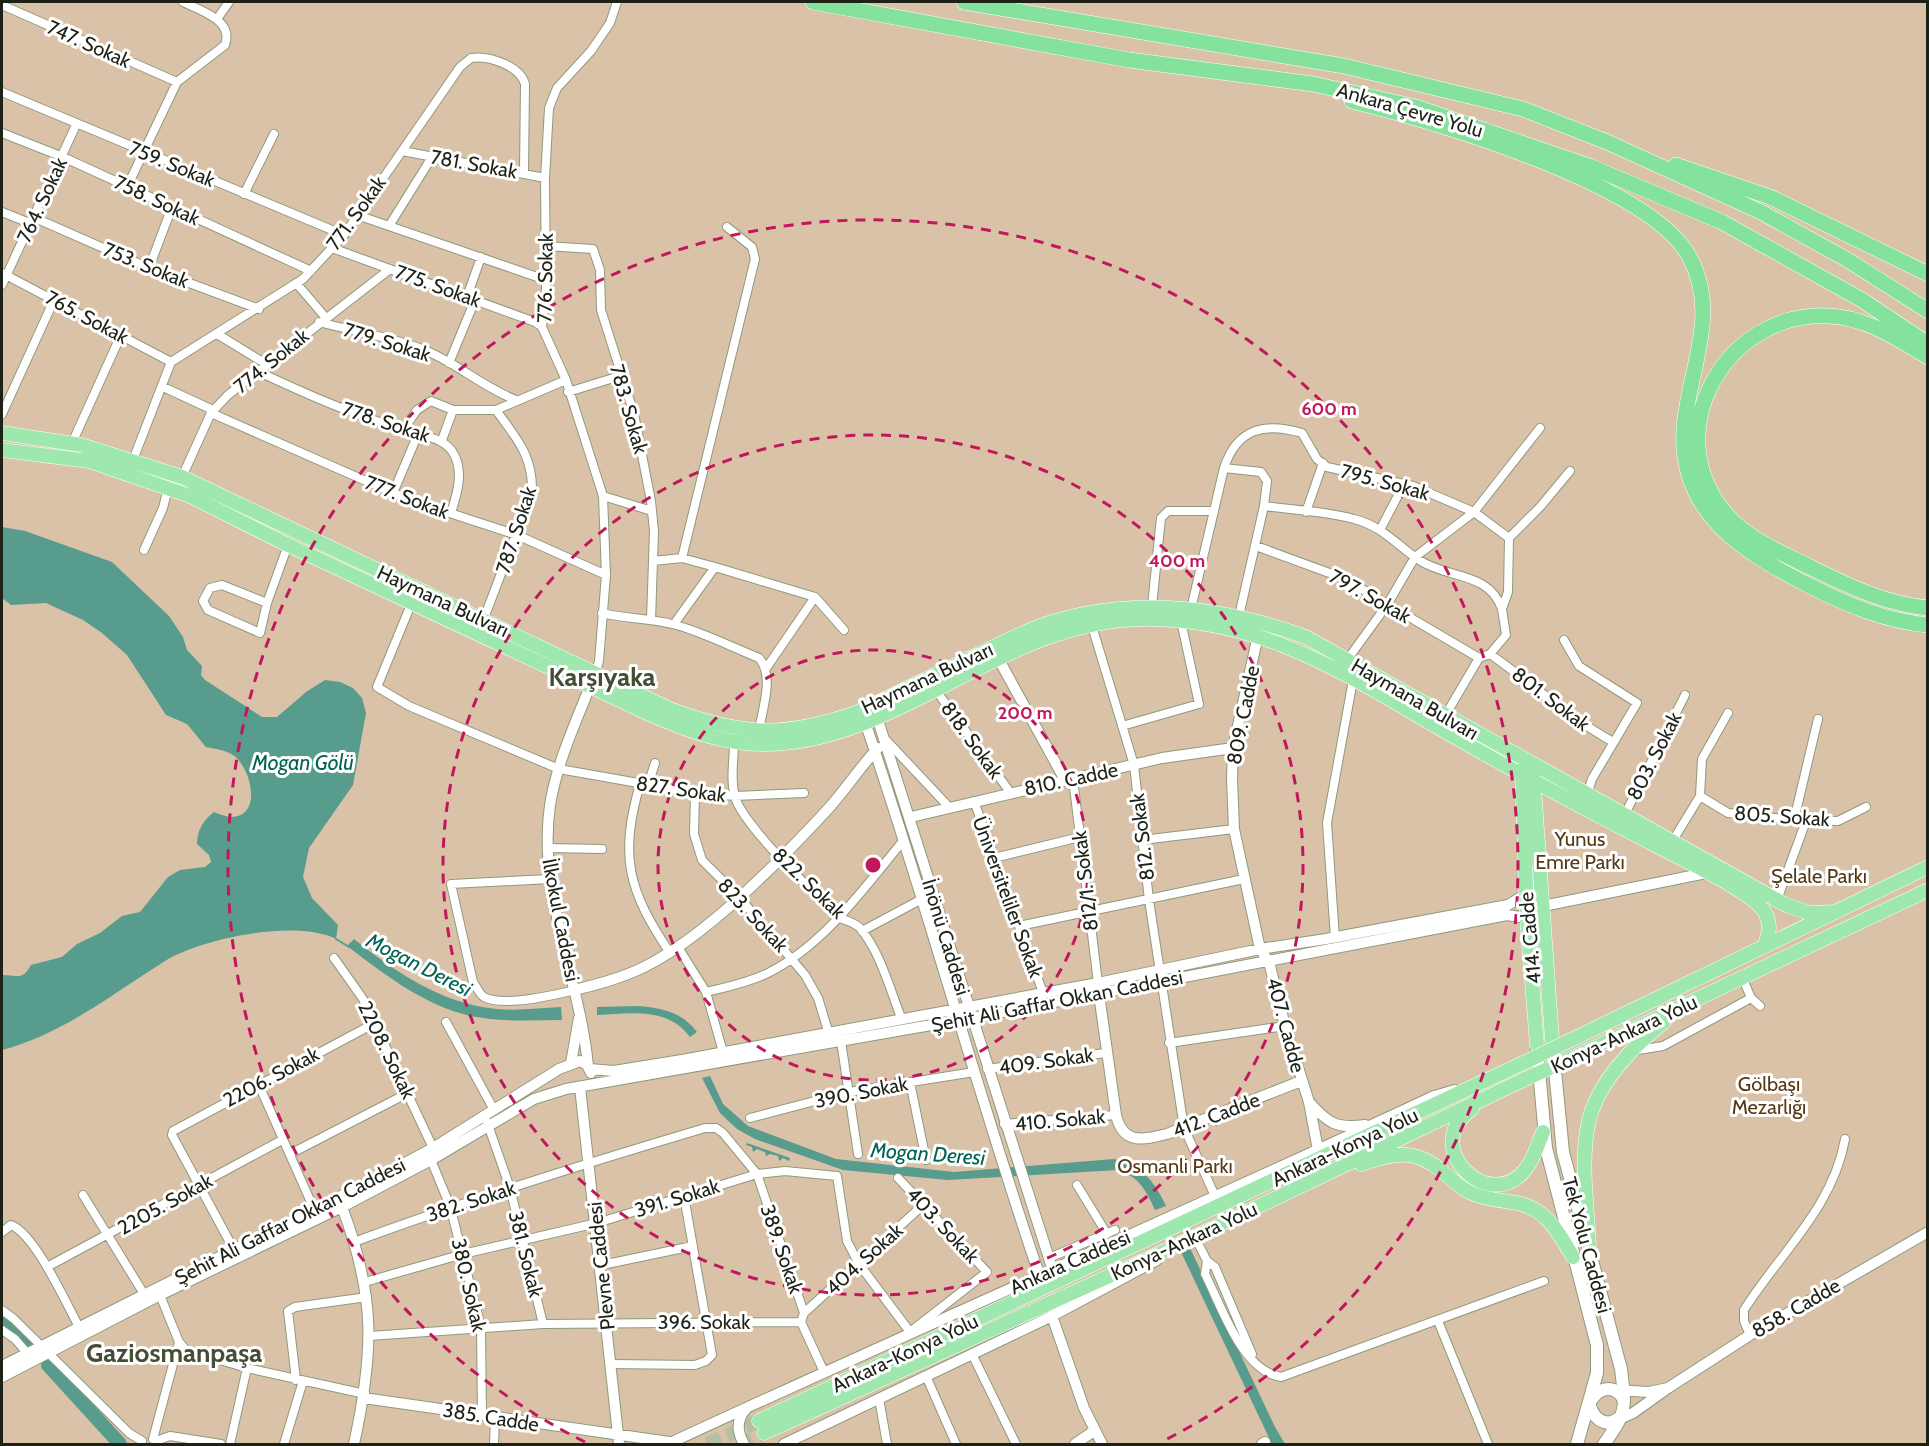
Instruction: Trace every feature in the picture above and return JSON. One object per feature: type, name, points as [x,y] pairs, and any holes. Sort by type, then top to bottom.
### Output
[{"type":"highway","name":"Ankara Çevre Yolu","points":[[813,2],[1061,49],[1313,84],[1383,98],[1589,166],[1722,222],[1778,251],[1862,300],[1928,344]]},
{"type":"highway","name":"Ankara Çevre Yolu","points":[[964,2],[1250,50],[1435,86],[1523,109],[1655,163],[1761,212],[1846,259],[1928,311]]},
{"type":"highway","points":[[1256,77],[1364,104],[1495,145],[1614,194],[1640,208],[1668,230],[1689,256],[1696,272],[1703,300],[1702,341],[1684,431],[1684,454],[1689,476],[1706,510],[1729,537],[1772,567],[1859,608],[1908,623],[1928,625]]},
{"type":"highway","points":[[1655,163],[1695,170],[1770,196],[1928,274]]},
{"type":"highway","points":[[1928,357],[1886,332],[1855,319],[1811,316],[1782,322],[1742,343],[1724,362],[1703,403],[1699,433],[1704,471],[1710,490],[1727,515],[1740,528],[1783,554],[1866,593],[1893,602],[1928,608]]},
{"type":"highway","name":"Haymana Bulvarı","points":[[2,433],[72,443],[182,477],[483,621],[688,715],[722,726],[759,731],[800,729],[858,712],[1006,641],[1050,623],[1108,609],[1152,606],[1239,616],[1528,778],[1713,870],[1802,911],[1835,912]]},
{"type":"highway","name":"Haymana Bulvarı","points":[[2,450],[72,457],[201,500],[288,545],[590,686],[679,726],[734,742],[762,744],[802,741],[871,720],[998,658],[1055,635],[1092,626],[1128,620],[1181,621],[1259,628],[1306,637],[1672,842],[1762,908],[1770,930],[1764,947]]},
{"type":"highway","name":"414. Cadde","points":[[1527,762],[1543,906],[1552,1039]]},
{"type":"highway","name":"414. Cadde","points":[[1528,778],[1526,894],[1537,1045]]},
{"type":"highway","name":"Ankara-Konya Yolu","points":[[762,1427],[1042,1282],[1475,1086],[1928,867]]},
{"type":"highway","name":"Konya-Ankara Yolu","points":[[762,1427],[1195,1237],[1319,1176],[1682,1008],[1928,890]]},
{"type":"highway","points":[[1589,1245],[1586,1154],[1589,1119],[1607,1083],[1631,1051],[1682,1008]]},
{"type":"highway","points":[[1494,1094],[1466,1113],[1453,1136],[1456,1160],[1471,1177],[1487,1184],[1515,1179],[1526,1169],[1544,1132]]},
{"type":"highway","points":[[1319,1176],[1392,1155],[1414,1155],[1435,1165],[1456,1184],[1474,1194],[1534,1208],[1550,1220],[1573,1257]]},
{"type":"main road","name":"Tek Yolu Caddesi","points":[[1552,1039],[1563,1152],[1621,1370],[1620,1406]]},
{"type":"main road","name":"Tek Yolu Caddesi","points":[[1537,1045],[1544,1132],[1573,1257],[1597,1345],[1597,1373],[1591,1403],[1577,1444]]},
{"type":"main road","points":[[1599,1391],[1620,1406],[1598,1420],[1591,1403],[1599,1391]]},
{"type":"main road","points":[[1604,1444],[1620,1406]]},
{"type":"street","points":[[128,187],[177,82],[225,45],[228,33],[217,20],[183,2]]},
{"type":"street","points":[[217,20],[229,2]]},
{"type":"street","name":"776. Sokak","points":[[596,672],[599,661],[606,575],[603,496],[566,380],[542,327],[546,280],[545,178],[549,108],[557,88],[591,51],[610,23],[617,2]]},
{"type":"street","name":"747. Sokak","points":[[2,5],[177,82]]},
{"type":"street","name":"771. Sokak","points":[[171,362],[259,309],[297,284],[311,271],[344,235],[463,62],[481,57],[516,70],[525,81],[524,172]]},
{"type":"street","name":"759. Sokak","points":[[2,92],[76,125],[344,235]]},
{"type":"street","name":"764. Sokak","points":[[2,285],[4,274],[33,221],[76,125]]},
{"type":"street","name":"758. Sokak","points":[[2,133],[63,157],[311,271]]},
{"type":"street","points":[[244,194],[274,134]]},
{"type":"street","name":"781. Sokak","points":[[402,151],[524,172],[545,178]]},
{"type":"street","points":[[389,226],[432,157]]},
{"type":"street","points":[[149,268],[172,207]]},
{"type":"street","name":"753. Sokak","points":[[2,212],[33,221],[259,309]]},
{"type":"street","points":[[357,215],[546,280]]},
{"type":"street","points":[[682,558],[755,259],[752,247],[727,227]]},
{"type":"street","name":"783. Sokak","points":[[546,246],[593,249],[600,270],[601,310],[637,425],[652,511],[651,620]]},
{"type":"street","name":"775. Sokak","points":[[332,248],[535,322],[542,327]]},
{"type":"street","points":[[450,363],[471,299],[481,257]]},
{"type":"street","name":"774. Sokak","points":[[182,477],[212,411],[257,371],[390,269]]},
{"type":"street","name":"765. Sokak","points":[[4,274],[171,362]]},
{"type":"street","name":"779. Sokak","points":[[297,284],[322,320],[422,349],[450,363],[494,392],[516,399]]},
{"type":"street","points":[[2,414],[54,300]]},
{"type":"street","points":[[217,334],[266,364]]},
{"type":"street","points":[[72,443],[121,335]]},
{"type":"street","points":[[133,460],[171,362]]},
{"type":"street","name":"778. Sokak","points":[[257,371],[306,394],[403,430],[442,440],[454,453],[459,469],[458,490],[451,513]]},
{"type":"street","points":[[568,392],[620,376]]},
{"type":"street","points":[[403,430],[417,410],[431,401],[453,410],[496,410],[516,399],[566,380]]},
{"type":"street","name":"777. Sokak","points":[[163,387],[393,493],[517,535],[606,575]]},
{"type":"street","points":[[442,440],[453,410]]},
{"type":"street","name":"787. Sokak","points":[[483,621],[532,492],[533,475],[527,455],[496,410]]},
{"type":"street","name":"795. Sokak","points":[[1191,609],[1228,453],[1252,430],[1281,426],[1302,433],[1317,459],[1327,466],[1404,484],[1474,513],[1509,538]]},
{"type":"street","points":[[1347,660],[1387,605],[1415,557],[1474,513],[1540,428]]},
{"type":"street","points":[[393,493],[418,434]]},
{"type":"street","points":[[1306,512],[1323,463]]},
{"type":"street","points":[[1224,468],[1262,472],[1267,481],[1256,546],[1239,616]]},
{"type":"street","points":[[1502,609],[1508,592],[1509,538],[1540,507],[1570,471]]},
{"type":"street","points":[[1380,530],[1404,484]]},
{"type":"street","points":[[144,550],[168,488]]},
{"type":"street","points":[[603,496],[652,511]]},
{"type":"street","points":[[1264,506],[1352,518],[1380,530],[1420,561],[1478,581],[1497,596],[1502,609],[1506,635],[1490,654],[1479,658],[1445,716]]},
{"type":"street","points":[[1152,606],[1161,518],[1168,511],[1214,511]]},
{"type":"street","points":[[267,603],[222,585],[210,588],[203,601],[208,610],[260,633],[267,603],[288,545]]},
{"type":"street","name":"797. Sokak","points":[[1256,546],[1343,578],[1479,658]]},
{"type":"street","points":[[653,561],[682,558],[815,597],[844,630]]},
{"type":"street","points":[[674,624],[715,567]]},
{"type":"street","points":[[759,731],[767,667],[815,597]]},
{"type":"street","name":"827. Sokak","points":[[412,602],[378,687],[409,706],[559,769],[695,794],[735,796],[804,793]]},
{"type":"street","points":[[602,613],[632,620],[651,620],[674,624],[759,658],[767,667]]},
{"type":"street","points":[[1122,726],[1199,704],[1181,621]]},
{"type":"street","name":"812. Sokak","points":[[1092,626],[1134,765],[1149,900],[1169,1043],[1184,1128],[1215,1196]]},
{"type":"street","name":"809. Cadde","points":[[1259,628],[1233,748],[1234,829],[1260,949]]},
{"type":"street","points":[[1564,640],[1579,666],[1637,703],[1592,779],[1587,795]]},
{"type":"street","name":"801. Sokak","points":[[1490,654],[1545,694],[1577,722],[1613,742]]},
{"type":"street","points":[[998,658],[1069,780]]},
{"type":"street","name":"İlkokul Caddesi","points":[[589,1068],[580,1015],[550,879],[548,848],[550,803],[559,769],[596,672]]},
{"type":"street","points":[[1335,938],[1327,823],[1353,680]]},
{"type":"street","name":"818. Sokak","points":[[935,688],[1010,792]]},
{"type":"street","name":"803. Sokak","points":[[1624,816],[1685,695]]},
{"type":"street","points":[[1672,842],[1700,796],[1702,759],[1728,713]]},
{"type":"street","points":[[1794,820],[1818,718]]},
{"type":"street","points":[[871,720],[874,752],[922,899],[1009,1187],[1042,1282]]},
{"type":"street","name":"İnönü Caddesi","points":[[871,720],[886,740],[987,1070],[1053,1271]]},
{"type":"street","points":[[550,879],[451,884],[473,982],[482,996],[491,999],[534,999],[574,990],[638,970],[674,950],[739,897],[780,857],[830,807],[886,740],[949,807]]},
{"type":"street","name":"822. Sokak","points":[[734,742],[735,796],[747,818],[780,857],[839,918],[857,925],[862,931],[874,951],[902,1020]]},
{"type":"street","name":"810. Cadde","points":[[911,817],[1010,792],[1134,765],[1201,751],[1233,748]]},
{"type":"street","points":[[655,763],[644,784],[630,822],[629,862],[645,912],[706,992],[723,1052]]},
{"type":"street","name":"812/1. Sokak","points":[[1069,780],[1080,837],[1098,988]]},
{"type":"street","name":"823. Sokak","points":[[695,794],[693,820],[699,855],[793,959],[818,998],[829,1034]]},
{"type":"street","name":"805. Sokak","points":[[1700,796],[1728,813],[1806,821],[1838,821],[1866,807]]},
{"type":"street","name":"Üniversiteliler Sokak","points":[[974,801],[1043,993]]},
{"type":"street","points":[[1777,900],[1806,821]]},
{"type":"street","points":[[1142,840],[1234,829]]},
{"type":"street","points":[[994,858],[1080,837]]},
{"type":"street","points":[[706,992],[761,976],[793,959],[839,918],[903,841]]},
{"type":"street","points":[[548,848],[602,849]]},
{"type":"street","points":[[1543,906],[1713,870]]},
{"type":"street","points":[[1019,926],[1244,879]]},
{"type":"street","name":"Şehit Ali Gaffar Okkan Caddesi","points":[[1160,976],[1260,949],[1335,938],[1509,904],[1526,894]]},
{"type":"street","points":[[862,931],[922,899]]},
{"type":"street","name":"Şehit Ali Gaffar Okkan Caddesi","points":[[969,1012],[1160,976],[1269,962],[1507,915],[1527,918]]},
{"type":"street","name":"407. Cadde","points":[[1260,949],[1269,962],[1285,1026],[1309,1102],[1318,1150]]},
{"type":"street","name":"2208. Sokak","points":[[334,958],[355,984],[433,1148]]},
{"type":"street","points":[[1743,978],[1751,998],[1760,1006]]},
{"type":"street","points":[[1098,988],[1105,1053],[1116,1115]]},
{"type":"street","name":"Şehit Ali Gaffar Okkan Caddesi","points":[[2,1377],[79,1327],[314,1209],[489,1117],[534,1099],[580,1086],[841,1041],[1043,993],[1098,988]]},
{"type":"street","points":[[1631,1051],[1664,1046],[1751,998]]},
{"type":"street","points":[[580,1015],[573,1037],[571,1063],[565,1074],[567,1080],[580,1086],[591,1075],[589,1068]]},
{"type":"street","name":"Şehit Ali Gaffar Okkan Caddesi","points":[[2,1366],[27,1353],[45,1349],[160,1295],[342,1207],[431,1160],[489,1117],[571,1063],[580,1061],[589,1068],[614,1071],[902,1020],[956,1015]]},
{"type":"street","name":"381. Sokak","points":[[446,1022],[489,1117],[510,1188],[543,1324]]},
{"type":"street","name":"2206. Sokak","points":[[199,1185],[172,1135],[175,1129],[375,1023]]},
{"type":"street","points":[[1169,1043],[1285,1026]]},
{"type":"street","points":[[841,1041],[858,1154]]},
{"type":"street","name":"409. Sokak","points":[[987,1070],[1105,1053]]},
{"type":"street","name":"390. Sokak","points":[[750,1118],[849,1092],[974,1072]]},
{"type":"street","name":"412. Cadde","points":[[1116,1115],[1123,1132],[1128,1137],[1148,1138],[1184,1128],[1301,1081]]},
{"type":"street","points":[[910,1082],[926,1160]]},
{"type":"street","points":[[258,1083],[314,1209]]},
{"type":"street","name":"Plevne Caddesi","points":[[580,1086],[602,1265],[618,1440]]},
{"type":"street","name":"Ankara Caddesi","points":[[910,1332],[1042,1282],[1053,1271],[1434,1096],[1475,1086]]},
{"type":"street","points":[[290,1154],[408,1093]]},
{"type":"street","points":[[1309,1102],[1324,1119],[1337,1125],[1376,1123]]},
{"type":"street","name":"410. Sokak","points":[[1004,1124],[1116,1115]]},
{"type":"street","name":"389. Sokak","points":[[589,1162],[705,1128],[716,1128],[723,1132],[757,1174],[802,1317],[824,1372]]},
{"type":"street","points":[[1750,1335],[1744,1321],[1744,1310],[1811,1220],[1842,1159],[1845,1139]]},
{"type":"street","name":"2205. Sokak","points":[[46,1267],[282,1140]]},
{"type":"street","points":[[1000,1156],[1014,1154]]},
{"type":"street","name":"380. Sokak","points":[[431,1160],[450,1206],[482,1328],[482,1416]]},
{"type":"street","name":"382. Sokak","points":[[354,1242],[450,1206],[589,1162]]},
{"type":"street","name":"391. Sokak","points":[[365,1282],[462,1254],[597,1223],[757,1174],[785,1171],[837,1176],[847,1241],[858,1264]]},
{"type":"street","name":"403. Sokak","points":[[898,1178],[987,1272],[910,1332]]},
{"type":"street","points":[[1009,1187],[1024,1184]]},
{"type":"street","points":[[199,1185],[233,1248]]},
{"type":"street","points":[[1049,1258],[1111,1232],[1077,1185]]},
{"type":"street","points":[[83,1195],[144,1294]]},
{"type":"street","points":[[611,1364],[695,1365],[710,1359],[713,1352],[684,1196]]},
{"type":"street","name":"404. Sokak","points":[[802,1317],[923,1205]]},
{"type":"street","points":[[342,1207],[365,1282],[369,1336],[364,1396],[354,1444]]},
{"type":"street","points":[[2,1232],[7,1226],[14,1226],[46,1267],[79,1327]]},
{"type":"street","name":"858. Cadde","points":[[1620,1406],[1668,1388],[1750,1335],[1928,1232]]},
{"type":"street","points":[[1195,1237],[1207,1261],[1215,1267],[1254,1362],[1274,1376],[1288,1376],[1544,1281]]},
{"type":"street","points":[[602,1265],[693,1246]]},
{"type":"street","name":"Ankara Caddesi","points":[[784,1444],[1052,1316],[1156,1261],[1173,1247]]},
{"type":"street","points":[[670,1444],[910,1332],[858,1264]]},
{"type":"street","points":[[160,1295],[179,1342],[186,1350],[247,1368],[364,1396]]},
{"type":"street","points":[[284,1444],[299,1380],[288,1311],[295,1307],[367,1297]]},
{"type":"street","points":[[2,1310],[142,1443],[170,1436],[221,1444]]},
{"type":"street","points":[[1052,1316],[1094,1431],[1102,1444]]},
{"type":"street","name":"396. Sokak","points":[[369,1336],[543,1324],[707,1322],[802,1317]]},
{"type":"street","points":[[1438,1321],[1488,1444]]},
{"type":"street","points":[[2,1330],[15,1339],[27,1353]]},
{"type":"street","points":[[156,1441],[179,1342]]},
{"type":"street","points":[[972,1354],[1016,1444]]},
{"type":"street","points":[[230,1444],[247,1368]]},
{"type":"street","points":[[926,1376],[956,1444]]},
{"type":"street","name":"858. Cadde","points":[[1620,1406],[1649,1392],[1668,1388]]},
{"type":"street","name":"385. Cadde","points":[[364,1396],[618,1440],[684,1444]]},
{"type":"street","points":[[879,1398],[887,1444]]},
{"type":"street","points":[[744,1444],[739,1423],[741,1415],[751,1405]]},
{"type":"street","points":[[494,1444],[495,1418]]},
{"type":"street","points":[[1075,1444],[1094,1431]]},
{"type":"green space","points":[[2,2],[1927,2],[1927,1444],[2,1444]]},
{"type":"water","name":"Mogan Gölü","points":[[2,527],[25,531],[112,562],[169,616],[183,637],[187,650],[202,666],[201,675],[205,680],[262,717],[277,717],[306,692],[325,680],[340,682],[353,688],[362,698],[366,713],[353,785],[309,848],[303,877],[312,898],[338,925],[336,939],[319,933],[274,931],[249,934],[202,945],[165,961],[66,1024],[2,1050],[2,975],[22,975],[31,965],[62,957],[77,944],[100,933],[122,916],[140,912],[168,877],[180,870],[205,867],[211,862],[209,855],[197,844],[201,826],[214,812],[230,817],[242,815],[248,809],[251,790],[245,770],[239,761],[227,752],[206,747],[187,724],[166,715],[127,655],[102,633],[83,620],[46,603],[11,605],[2,598]]},
{"type":"water","points":[[354,939],[403,974],[457,1001],[497,1009],[561,1007],[562,1020],[483,1018],[446,1008],[411,991],[347,946]]},
{"type":"water","points":[[638,1006],[671,1012],[685,1020],[697,1032],[690,1037],[681,1027],[660,1016],[636,1013],[597,1015],[597,1007]]},
{"type":"water","points":[[710,1076],[723,1104],[748,1126],[836,1159],[954,1172],[1114,1159],[1140,1170],[1152,1182],[1166,1206],[1155,1210],[1137,1180],[1118,1170],[948,1180],[843,1170],[755,1139],[737,1129],[720,1113],[702,1078]]},
{"type":"water","points":[[747,1143],[790,1158],[789,1161],[783,1158],[779,1161],[778,1156],[770,1154],[766,1156],[765,1152],[757,1149],[753,1152],[752,1147],[746,1145]]},
{"type":"water","points":[[1190,1248],[1285,1444],[1272,1444],[1181,1252]]},
{"type":"waterway","name":"Mogan Deresi","points":[[336,939],[349,947]]},
{"type":"waterway","points":[[2,1319],[30,1344]]},
{"type":"waterway","points":[[48,1365],[120,1444]]},
{"type":"tunnel","points":[[708,1444],[759,1421]]},
{"type":"tunnel","points":[[739,1444],[764,1433]]},
{"type":"district","name":"Karşıyaka","points":[[602,677]]},
{"type":"district","name":"Gaziosmanpaşa","points":[[174,1353]]},
{"type":"park label","name":"Yunus Emre Parkı","points":[[1580,850]]},
{"type":"park label","name":"Şelale Parkı","points":[[1819,876]]},
{"type":"park label","name":"Gölbaşı Mezarlığı","points":[[1769,1096]]},
{"type":"park label","name":"Osmanlı Parkı","points":[[1175,1166]]}]
